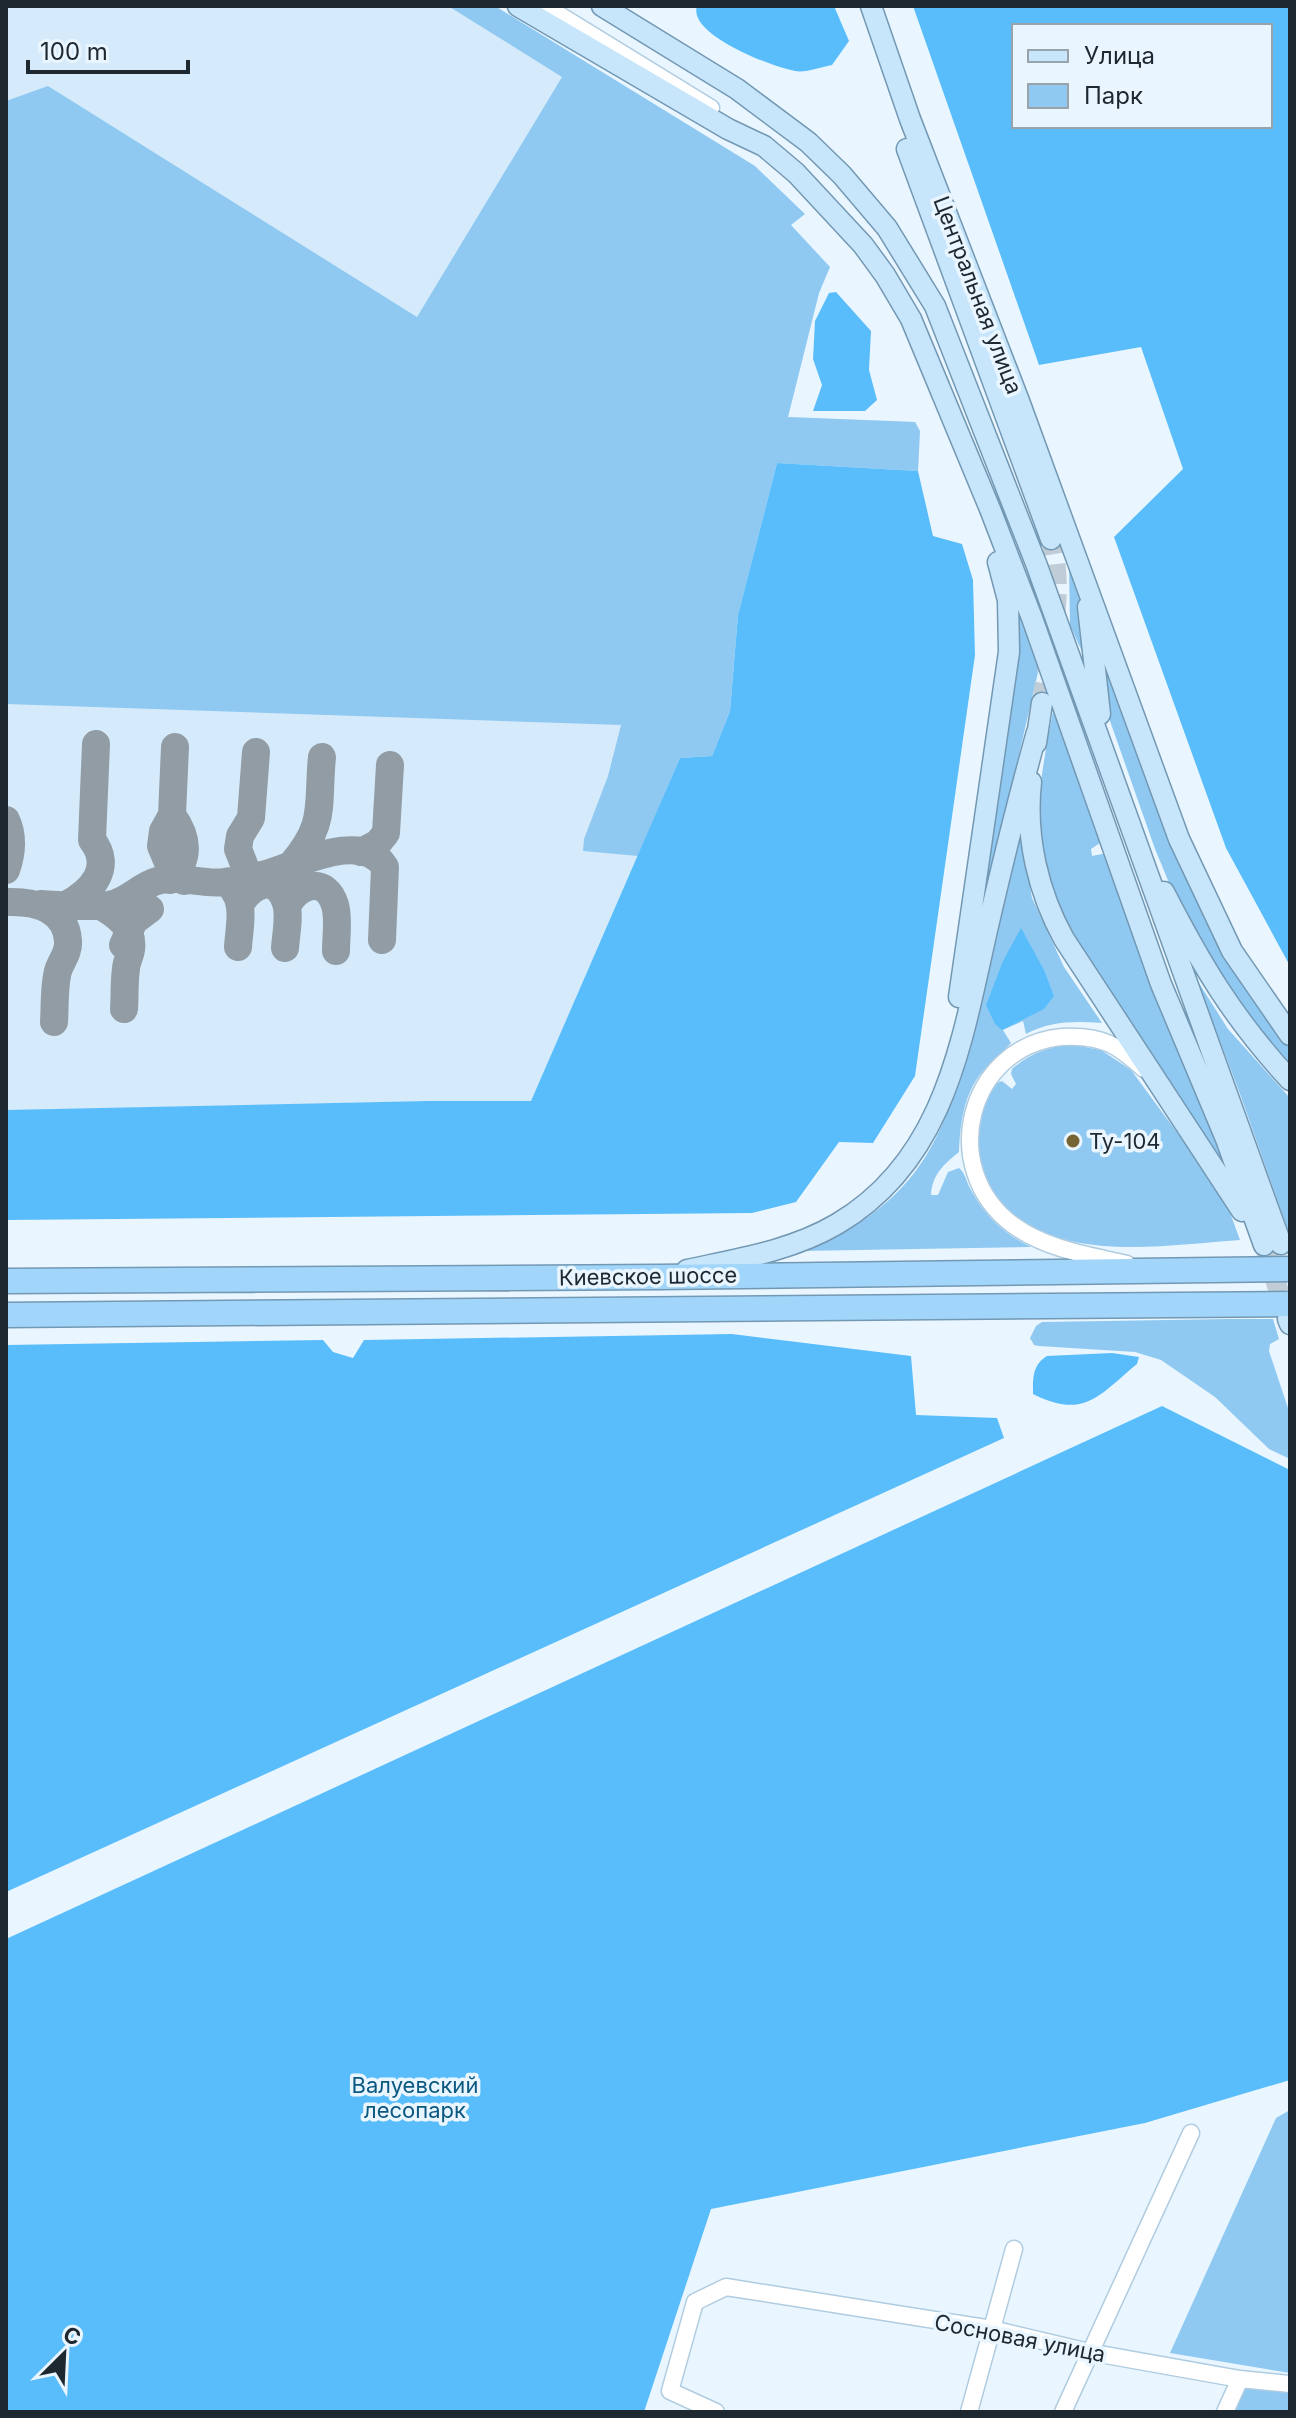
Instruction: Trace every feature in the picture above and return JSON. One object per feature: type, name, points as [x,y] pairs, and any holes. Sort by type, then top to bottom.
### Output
[{"type":"highway","name":"Киевское шоссе","points":[[6,1281],[1290,1269]]},
{"type":"highway","name":"Киевское шоссе","points":[[6,1315],[1289,1316]]},
{"type":"main road","points":[[518,6],[728,129],[764,146],[796,173],[830,209],[885,275],[911,319],[929,359],[982,491],[1032,618],[1161,984],[1272,1244]]},
{"type":"main road","points":[[602,6],[737,89],[792,128],[842,175],[903,250],[935,306],[1037,566],[1109,766],[1272,1244]]},
{"type":"main road","name":"Центральная улица","points":[[857,6],[1051,539]]},
{"type":"main road","name":"Центральная улица","points":[[871,6],[910,119],[1086,583]]},
{"type":"main road","points":[[946,1088],[1009,652],[1007,593],[982,491]]},
{"type":"main road","points":[[1086,583],[1095,678],[1109,766]]},
{"type":"main road","points":[[1086,583],[1179,839],[1232,951],[1290,1035]]},
{"type":"main road","points":[[1042,703],[1030,819],[1039,878],[1048,910],[1156,1079],[1272,1244]]},
{"type":"main road","points":[[659,1277],[795,1244],[845,1219],[883,1190],[908,1161],[927,1132],[946,1088],[964,1028],[1015,810],[1037,732]]},
{"type":"main road","points":[[1132,833],[1206,973],[1252,1038],[1290,1080]]},
{"type":"street","points":[[545,6],[747,131],[764,146]]},
{"type":"street","points":[[1153,1269],[1053,1246],[1011,1223],[980,1189],[973,1168],[969,1137],[974,1110],[990,1078],[1012,1056],[1038,1042],[1073,1037],[1099,1040],[1125,1053],[1156,1079]]},
{"type":"street","points":[[1063,2412],[1191,2133]]},
{"type":"street","points":[[969,2412],[1014,2249]]},
{"type":"street","name":"Сосновая улица","points":[[716,2412],[670,2391],[695,2302],[726,2287],[992,2329],[1089,2352],[1240,2379],[1290,2384]]},
{"type":"street","points":[[1225,2412],[1240,2379]]},
{"type":"shaded area","points":[[6,6],[448,6],[667,142],[830,267],[819,293],[788,417],[915,422],[920,431],[918,471],[777,463],[738,615],[680,758],[531,1101],[6,1111]]},
{"type":"green space","points":[[448,6],[495,6],[755,166],[805,214],[791,225],[830,267],[819,293],[788,417],[915,422],[920,431],[918,471],[777,463],[738,615],[730,711],[712,756],[680,758],[638,856],[583,851],[584,839],[608,776],[621,725],[6,704],[6,101],[48,86],[417,317],[562,77]]},
{"type":"green space","points":[[697,6],[834,6],[849,41],[832,65],[795,71],[751,56],[718,38],[697,17]]},
{"type":"green space","points":[[913,6],[1290,6],[1290,966],[1226,848],[1114,537],[1183,469],[1141,347],[1039,365]]},
{"type":"green space","points":[[836,292],[871,331],[869,370],[877,400],[865,411],[813,411],[822,385],[813,359],[815,321],[829,293]]},
{"type":"green space","points":[[777,463],[918,471],[933,536],[962,544],[973,580],[975,655],[915,1076],[873,1143],[839,1142],[796,1202],[752,1213],[6,1220],[6,1110],[531,1101],[680,758],[712,756],[730,711],[738,615]]},
{"type":"green space","points":[[1069,564],[1079,597],[1084,656],[1070,625]]},
{"type":"green space","points":[[1018,614],[1039,668],[976,940]]},
{"type":"green space","points":[[1095,626],[1238,976],[1290,1047],[1290,1072],[1273,1055],[1189,931],[1155,849],[1103,701]]},
{"type":"green space","points":[[1054,706],[1103,841],[1091,849],[1092,856],[1107,853],[1223,1163],[1079,946],[1050,886],[1041,849],[1039,808]]},
{"type":"green space","points":[[1020,829],[1032,898],[1064,967],[1102,1023],[1063,1023],[1026,1034],[1023,1021],[1003,1030],[1011,1043],[983,1072],[969,1094],[963,1113],[959,1152],[940,1170],[931,1195],[938,1195],[948,1172],[959,1168],[989,1216],[1012,1236],[1031,1247],[801,1251],[845,1231],[880,1208],[908,1181],[929,1151],[958,1081]]},
{"type":"green space","points":[[1021,928],[1054,996],[1044,1009],[1002,1030],[995,1024],[986,1005],[1003,961]]},
{"type":"green space","points":[[1197,980],[1228,1029],[1290,1098],[1290,1236],[1240,1094]]},
{"type":"green space","points":[[1069,1044],[1101,1050],[1131,1070],[1224,1196],[1240,1240],[1146,1247],[1081,1243],[1051,1235],[1024,1222],[1000,1202],[988,1185],[979,1158],[978,1128],[985,1100],[992,1088],[1002,1081],[1012,1089],[1016,1084],[1012,1069],[1025,1059]]},
{"type":"green space","points":[[1273,1319],[1279,1339],[1270,1344],[1269,1351],[1290,1414],[1290,1459],[1269,1449],[1215,1397],[1161,1360],[1135,1352],[1039,1346],[1034,1345],[1030,1338],[1042,1322]]},
{"type":"green space","points":[[732,1334],[911,1356],[916,1415],[997,1418],[1004,1438],[6,1892],[6,1345],[323,1340],[333,1352],[353,1358],[364,1340]]},
{"type":"green space","points":[[1112,1353],[1139,1357],[1137,1364],[1090,1400],[1066,1405],[1033,1394],[1036,1368],[1047,1356]]},
{"type":"green space","name":"Валуевский лесопарк","points":[[1162,1406],[1290,1470],[1290,2080],[1145,2123],[711,2209],[644,2412],[6,2412],[6,1939]]},
{"type":"green space","points":[[1290,2110],[1290,2373],[1170,2353],[1276,2118]]},
{"type":"green space","points":[[1247,2383],[1290,2389],[1290,2412],[1233,2412]]},
{"type":"taxiway","points":[[66,905],[91,886],[100,869],[101,860],[92,840],[96,744]]},
{"type":"taxiway","points":[[175,747],[172,815],[163,831],[161,846],[169,865],[184,881]]},
{"type":"taxiway","points":[[256,752],[251,818],[240,836],[238,849],[247,872],[265,884]]},
{"type":"taxiway","points":[[291,865],[315,826],[322,757]]},
{"type":"taxiway","points":[[361,852],[378,843],[386,833],[390,765]]},
{"type":"taxiway","points":[[170,880],[181,864],[185,848],[181,831],[172,815]]},
{"type":"taxiway","points":[[6,820],[11,845],[6,870]]},
{"type":"taxiway","points":[[41,904],[108,905],[165,879],[216,883],[261,875],[328,853],[361,851],[375,856],[385,867],[382,940]]},
{"type":"taxiway","points":[[240,905],[257,887],[270,885],[276,888],[287,908],[285,948]]},
{"type":"taxiway","points":[[287,906],[305,888],[312,886],[325,890],[336,910],[336,951]]},
{"type":"taxiway","points":[[234,891],[240,910],[238,947]]},
{"type":"taxiway","points":[[6,902],[46,908],[55,913],[66,930],[68,945],[57,977],[54,1022]]},
{"type":"taxiway","points":[[99,905],[118,918],[130,935],[124,1009]]},
{"type":"taxiway","points":[[123,945],[134,921],[150,909]]},
{"type":"tunnel","points":[[1042,703],[1056,600],[1057,580],[1051,539]]},
{"type":"tunnel","points":[[1264,1245],[1287,1317]]},
{"type":"place","name":"Ту-104","points":[[1073,1141]]}]
